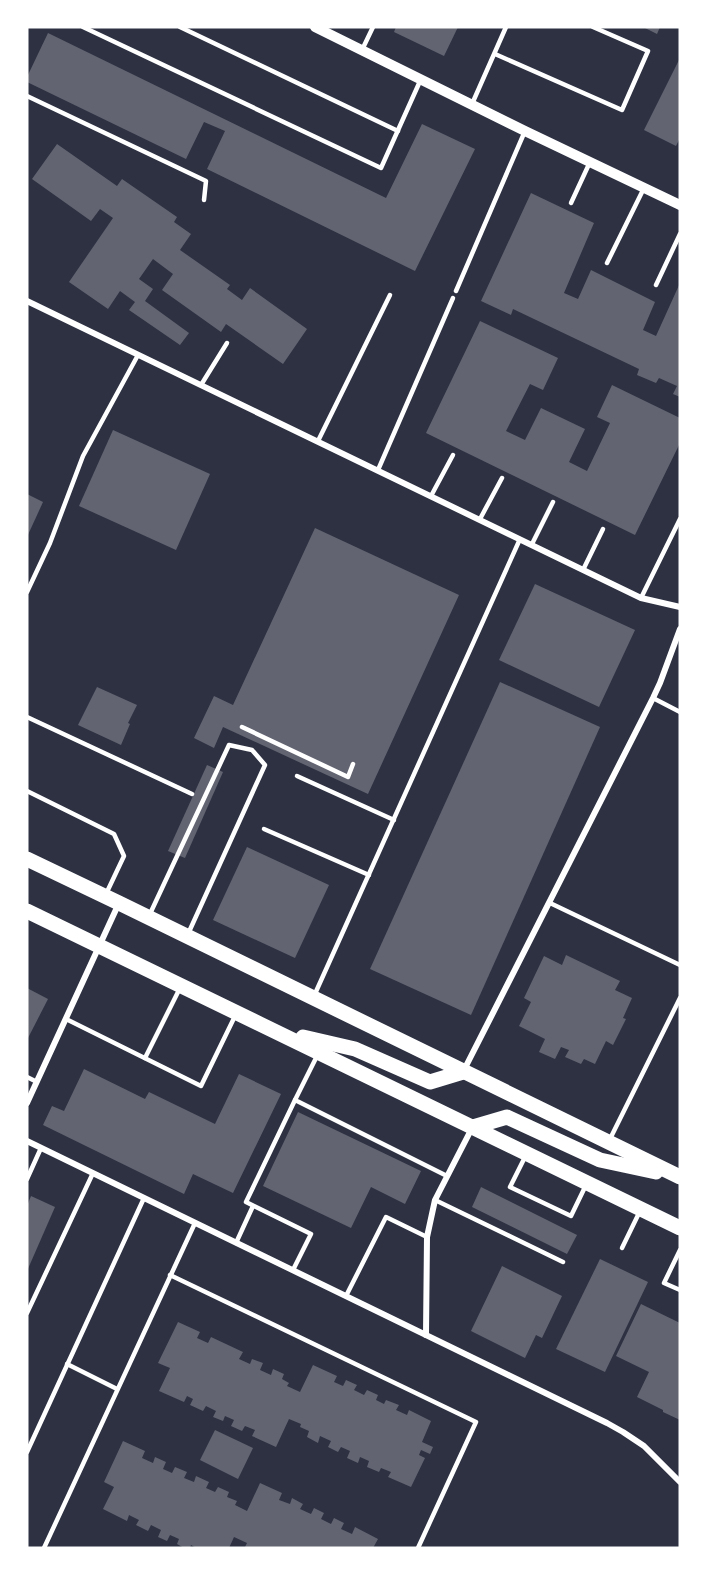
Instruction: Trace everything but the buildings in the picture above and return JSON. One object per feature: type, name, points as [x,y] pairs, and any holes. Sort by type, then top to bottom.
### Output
[{"type":"main road","points":[[27,859],[680,1177]]},
{"type":"main road","points":[[27,910],[680,1228]]},
{"type":"main road","points":[[276,1031],[355,1049],[430,1082],[463,1072]]},
{"type":"main road","points":[[473,1127],[507,1117],[600,1160],[680,1177]]},
{"type":"street","points":[[315,27],[680,205]]},
{"type":"street","points":[[27,301],[641,598],[680,607]]},
{"type":"street","points":[[463,1072],[653,698],[680,629]]},
{"type":"street","points":[[27,1102],[100,945],[112,900]]},
{"type":"street","points":[[426,1335],[427,1236],[435,1200],[473,1127]]},
{"type":"street","points":[[27,1141],[623,1432],[644,1446],[680,1482]]},
{"type":"lane","points":[[83,27],[92,29],[381,168],[421,79]]},
{"type":"lane","points":[[180,27],[398,131]]},
{"type":"lane","points":[[362,50],[373,27]]},
{"type":"lane","points":[[472,105],[507,27]]},
{"type":"lane","points":[[495,54],[622,110],[648,51],[593,27]]},
{"type":"lane","points":[[27,96],[206,181],[204,200]]},
{"type":"lane","points":[[456,291],[525,131]]},
{"type":"lane","points":[[572,203],[591,162]]},
{"type":"lane","points":[[607,263],[644,188]]},
{"type":"lane","points":[[656,285],[680,234]]},
{"type":"lane","points":[[318,441],[390,295]]},
{"type":"lane","points":[[378,470],[453,298]]},
{"type":"lane","points":[[201,385],[227,343]]},
{"type":"lane","points":[[27,592],[50,543],[83,456],[138,354]]},
{"type":"lane","points":[[431,496],[453,455]]},
{"type":"lane","points":[[480,519],[502,478]]},
{"type":"lane","points":[[532,544],[553,502]]},
{"type":"lane","points":[[641,598],[680,519]]},
{"type":"lane","points":[[583,570],[603,529]]},
{"type":"lane","points":[[313,998],[520,539]]},
{"type":"lane","points":[[653,698],[680,712]]},
{"type":"lane","points":[[27,717],[192,794]]},
{"type":"lane","points":[[242,727],[348,777],[353,764]]},
{"type":"lane","points":[[149,917],[229,745],[252,750],[265,765],[187,936]]},
{"type":"lane","points":[[297,776],[394,820]]},
{"type":"lane","points":[[27,791],[114,834],[124,856],[112,900]]},
{"type":"lane","points":[[264,829],[369,876]]},
{"type":"lane","points":[[550,903],[680,965]]},
{"type":"lane","points":[[145,1058],[182,985]]},
{"type":"lane","points":[[608,1143],[680,998]]},
{"type":"lane","points":[[66,1019],[201,1086],[237,1012]]},
{"type":"lane","points":[[293,1270],[311,1234],[246,1202],[319,1052]]},
{"type":"lane","points":[[27,1077],[37,1082]]},
{"type":"lane","points":[[294,1100],[447,1176]]},
{"type":"lane","points":[[27,1179],[41,1148]]},
{"type":"lane","points":[[527,1153],[510,1187],[571,1216],[588,1183]]},
{"type":"lane","points":[[27,1312],[93,1173]]},
{"type":"lane","points":[[27,1452],[144,1198]]},
{"type":"lane","points":[[435,1200],[563,1262]]},
{"type":"lane","points":[[236,1243],[253,1206]]},
{"type":"lane","points":[[622,1248],[641,1209]]},
{"type":"lane","points":[[346,1296],[386,1217],[427,1236]]},
{"type":"lane","points":[[44,1548],[195,1223]]},
{"type":"lane","points":[[680,1250],[664,1282],[680,1290]]},
{"type":"lane","points":[[170,1275],[476,1422],[418,1548]]},
{"type":"lane","points":[[68,1364],[117,1389]]}]
